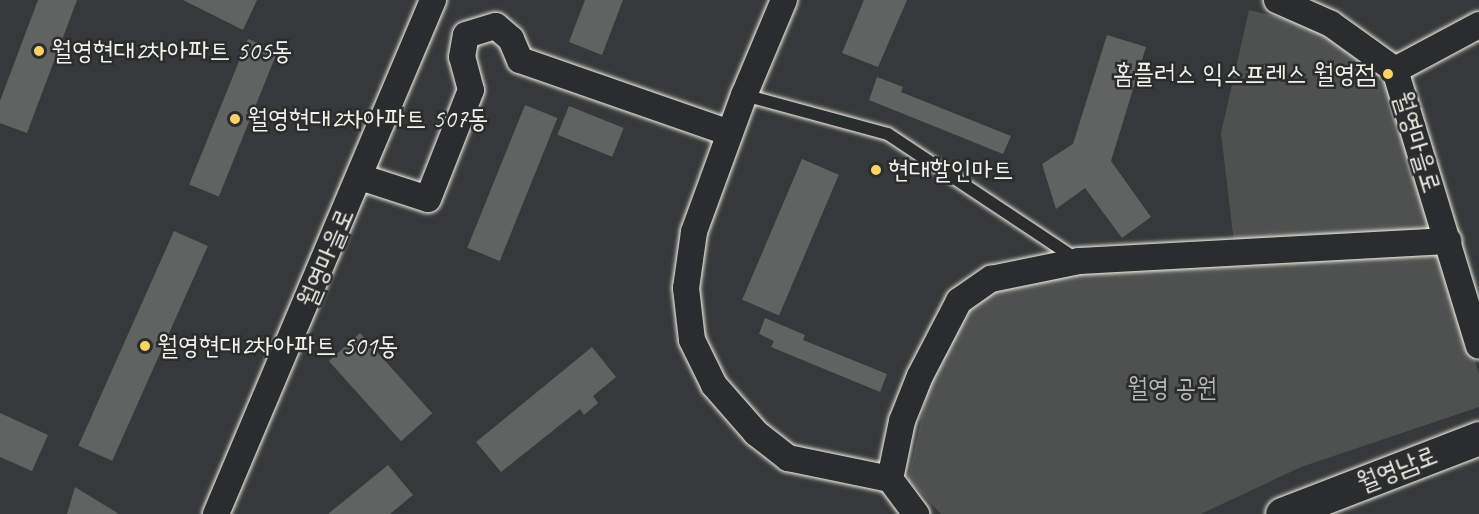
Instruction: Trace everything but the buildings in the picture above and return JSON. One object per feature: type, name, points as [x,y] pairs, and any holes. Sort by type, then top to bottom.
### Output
[{"type":"main road","name":"월영남로","points":[[1282,514],[1479,438]]},
{"type":"street","name":"월영마을로","points":[[216,514],[433,0]]},
{"type":"street","points":[[784,0],[744,95],[694,232],[687,288],[692,340],[714,384],[756,433],[788,458],[890,479],[916,514]]},
{"type":"street","name":"월영마을로","points":[[1277,0],[1331,24],[1395,70],[1479,346]]},
{"type":"street","points":[[1395,70],[1479,25]]},
{"type":"street","points":[[360,177],[428,199],[471,90],[462,57],[466,35],[496,26],[511,39],[519,60],[730,133]]},
{"type":"street","points":[[890,479],[902,421],[959,302],[991,279],[1079,261],[1448,241]]},
{"type":"lane","points":[[744,95],[888,134],[1079,261]]},
{"type":"green space","points":[[1249,10],[1325,28],[1390,83],[1438,234],[1234,243],[1221,133]]},
{"type":"green space","name":"월영 공원","points":[[1438,251],[1479,374],[1479,407],[1301,467],[1201,514],[941,514],[908,479],[932,370],[964,309],[1016,282],[1226,253]]},
{"type":"place","name":"월영현대2차아파트 505동","points":[[39,51]]},
{"type":"place","name":"홈플러스 익스프레스 월영점","points":[[1388,74]]},
{"type":"place","name":"월영현대2차아파트 507동","points":[[235,119]]},
{"type":"place","name":"현대할인마트","points":[[876,170]]},
{"type":"place","name":"월영현대2차아파트 501동","points":[[145,346]]}]
